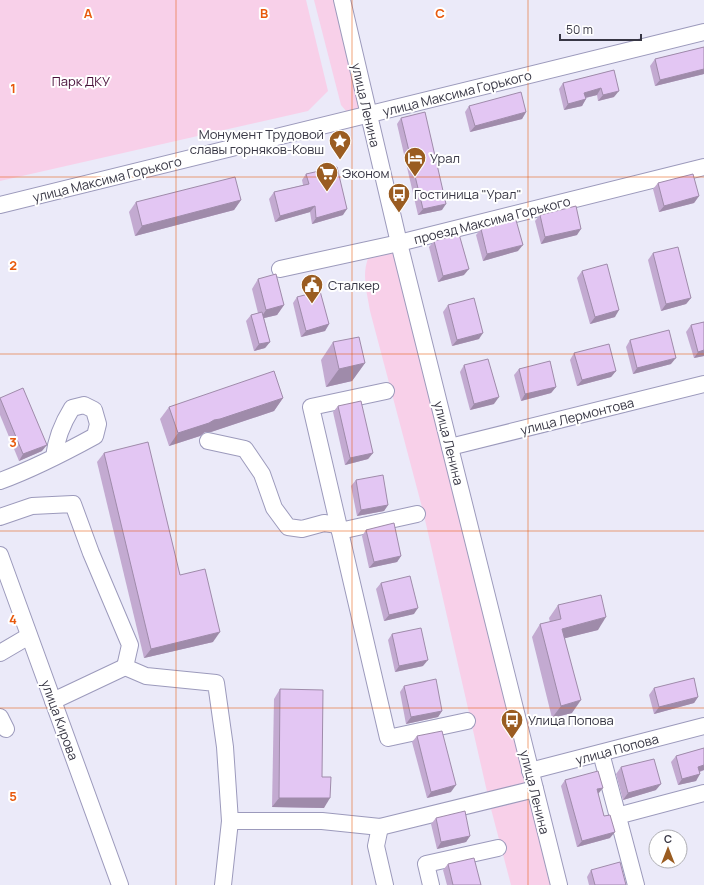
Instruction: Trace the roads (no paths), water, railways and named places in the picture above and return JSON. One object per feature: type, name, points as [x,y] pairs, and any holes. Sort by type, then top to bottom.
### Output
[{"type":"street","name":"улица Ленина","points":[[342,0],[398,243],[559,885]]},
{"type":"street","name":"улица Максима Горького","points":[[0,205],[704,32]]},
{"type":"street","name":"проезд Максима Горького","points":[[280,269],[398,243],[704,167]]},
{"type":"street","name":"улица Лермонтова","points":[[450,447],[704,384]]},
{"type":"street","points":[[386,391],[311,407],[388,738],[467,721]]},
{"type":"street","points":[[0,481],[17,475],[66,452],[95,436],[98,424],[94,410],[84,404],[72,408],[58,436],[54,457]]},
{"type":"street","points":[[208,441],[245,450],[262,474],[274,508],[288,527],[302,529],[324,523],[339,528],[417,514]]},
{"type":"street","points":[[0,517],[32,506],[73,504],[91,553],[130,645],[125,667]]},
{"type":"street","name":"улица Кирова","points":[[0,555],[120,885]]},
{"type":"street","points":[[0,653],[29,636]]},
{"type":"street","points":[[53,701],[125,667],[146,676],[216,683],[225,747],[230,821],[223,885]]},
{"type":"street","name":"улица Попова","points":[[530,771],[704,726]]},
{"type":"street","points":[[602,753],[636,885]]},
{"type":"street","points":[[230,821],[322,821],[380,827],[535,789]]},
{"type":"street","points":[[617,816],[704,793]]},
{"type":"street","points":[[380,827],[376,846],[385,885]]},
{"type":"street","points":[[431,885],[426,864],[498,848]]},
{"type":"place","name":"Монумент Трудовой славы горняков-Ковш","points":[[340,160]]},
{"type":"place","name":"Урал","points":[[415,178]]},
{"type":"place","name":"Эконом","points":[[327,192]]},
{"type":"place","name":"Гостиница \"Урал\"","points":[[399,214]]},
{"type":"place","name":"Сталкер","points":[[312,304]]},
{"type":"place","name":"Улица Попова","points":[[512,740]]},
{"type":"park label","name":"Парк ДКУ","points":[[81,81]]}]
